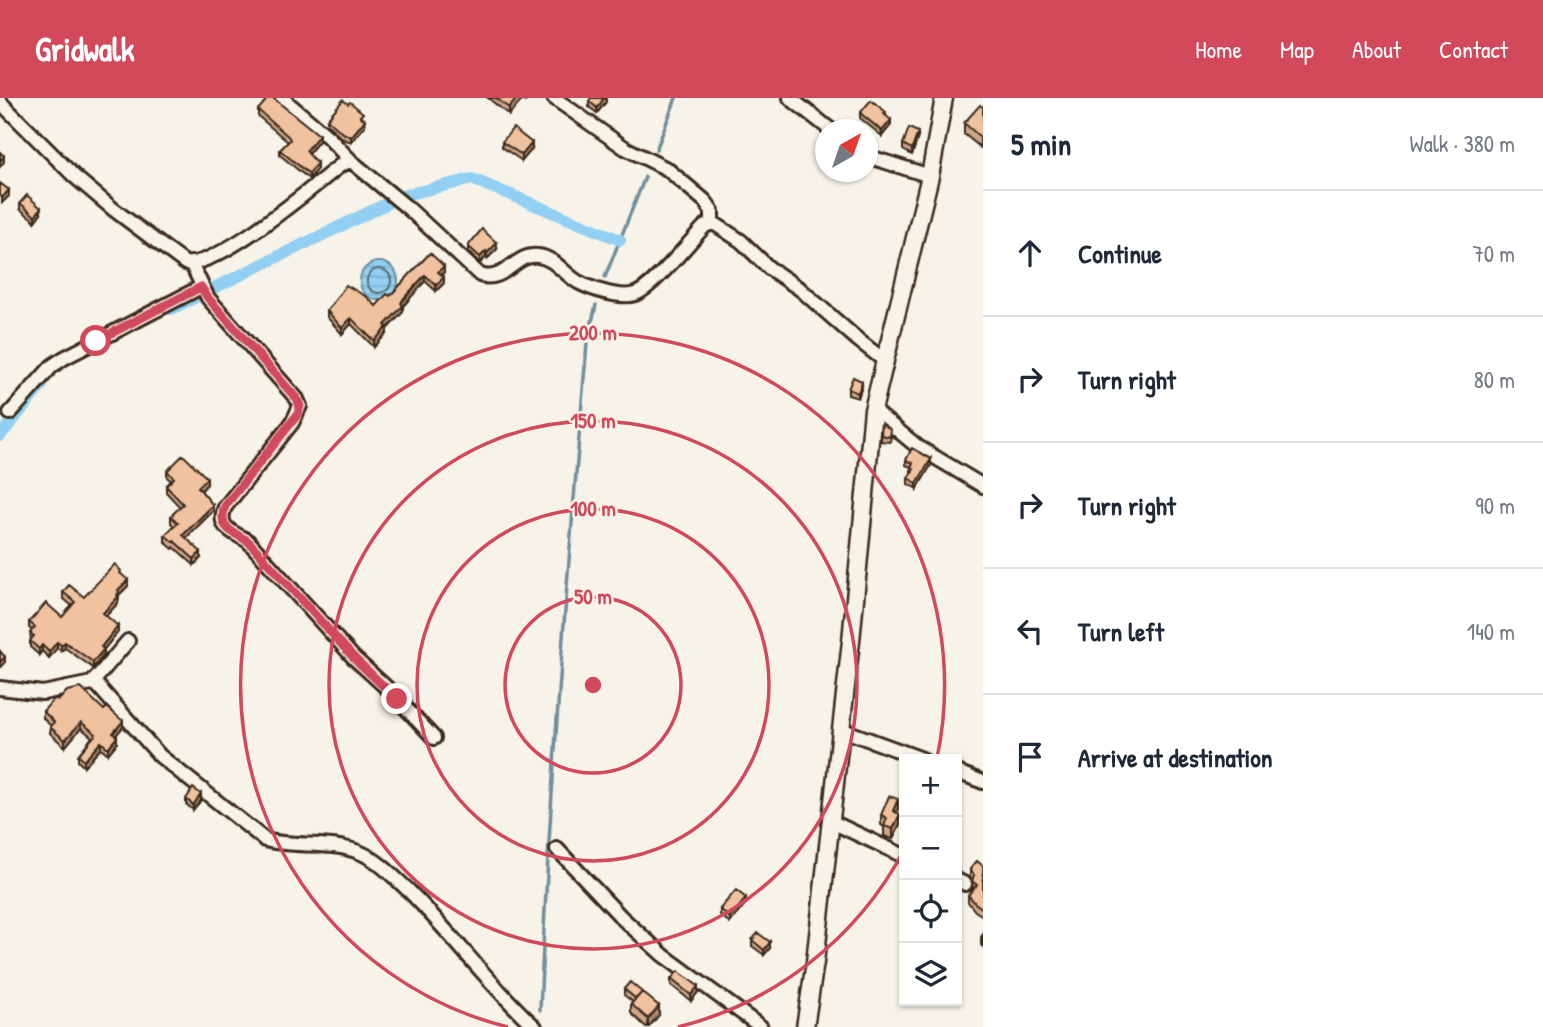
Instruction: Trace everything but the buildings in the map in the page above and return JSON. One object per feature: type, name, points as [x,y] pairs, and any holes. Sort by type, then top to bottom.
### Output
[{"type":"street","points":[[282,98],[480,275],[488,278],[497,276],[531,255],[541,256],[552,261],[575,281],[626,296],[638,293],[649,285],[704,227],[712,222]]},
{"type":"street","points":[[554,98],[625,148],[667,169],[705,201],[712,211],[712,222]]},
{"type":"street","points":[[790,98],[817,119]]},
{"type":"street","points":[[805,1027],[815,962],[851,641],[873,410],[930,176],[944,98]]},
{"type":"street","points":[[0,102],[94,193],[185,263],[192,265],[213,257],[251,233],[342,164],[351,161]]},
{"type":"street","points":[[878,159],[930,176]]},
{"type":"street","points":[[712,222],[741,241],[769,268],[800,289],[858,341],[885,361]]},
{"type":"street","points":[[192,265],[204,292],[300,406],[292,423],[225,506],[223,523],[227,530],[248,541],[354,658],[388,689],[434,738]]},
{"type":"street","points":[[10,413],[52,366],[64,358],[204,292]]},
{"type":"street","points":[[873,410],[918,447],[983,486]]},
{"type":"street","points":[[0,688],[43,693],[92,683],[128,640]]},
{"type":"street","points":[[92,683],[160,756],[265,840],[280,844],[330,845],[361,853],[386,869],[535,1027]]},
{"type":"street","points":[[840,729],[908,754]]},
{"type":"street","points":[[962,774],[983,782]]},
{"type":"street","points":[[830,821],[899,854]]},
{"type":"street","points":[[557,849],[622,918],[663,955],[761,1027]]},
{"type":"water","points":[[379,262],[393,267],[398,281],[393,295],[379,300],[365,295],[360,281],[365,267]]},
{"type":"waterway","points":[[656,150],[676,98]]},
{"type":"waterway","points":[[605,277],[645,177]]},
{"type":"waterway","points":[[405,195],[472,179],[620,240]]},
{"type":"waterway","points":[[171,309],[388,203]]},
{"type":"waterway","points":[[540,1010],[566,593],[587,343],[596,305]]},
{"type":"waterway","points":[[0,436],[42,385]]},
{"type":"route","points":[[96,341],[201,287],[297,399],[300,406],[298,414],[225,506],[222,513],[223,523],[227,530],[248,541],[354,658],[397,699]]}]
